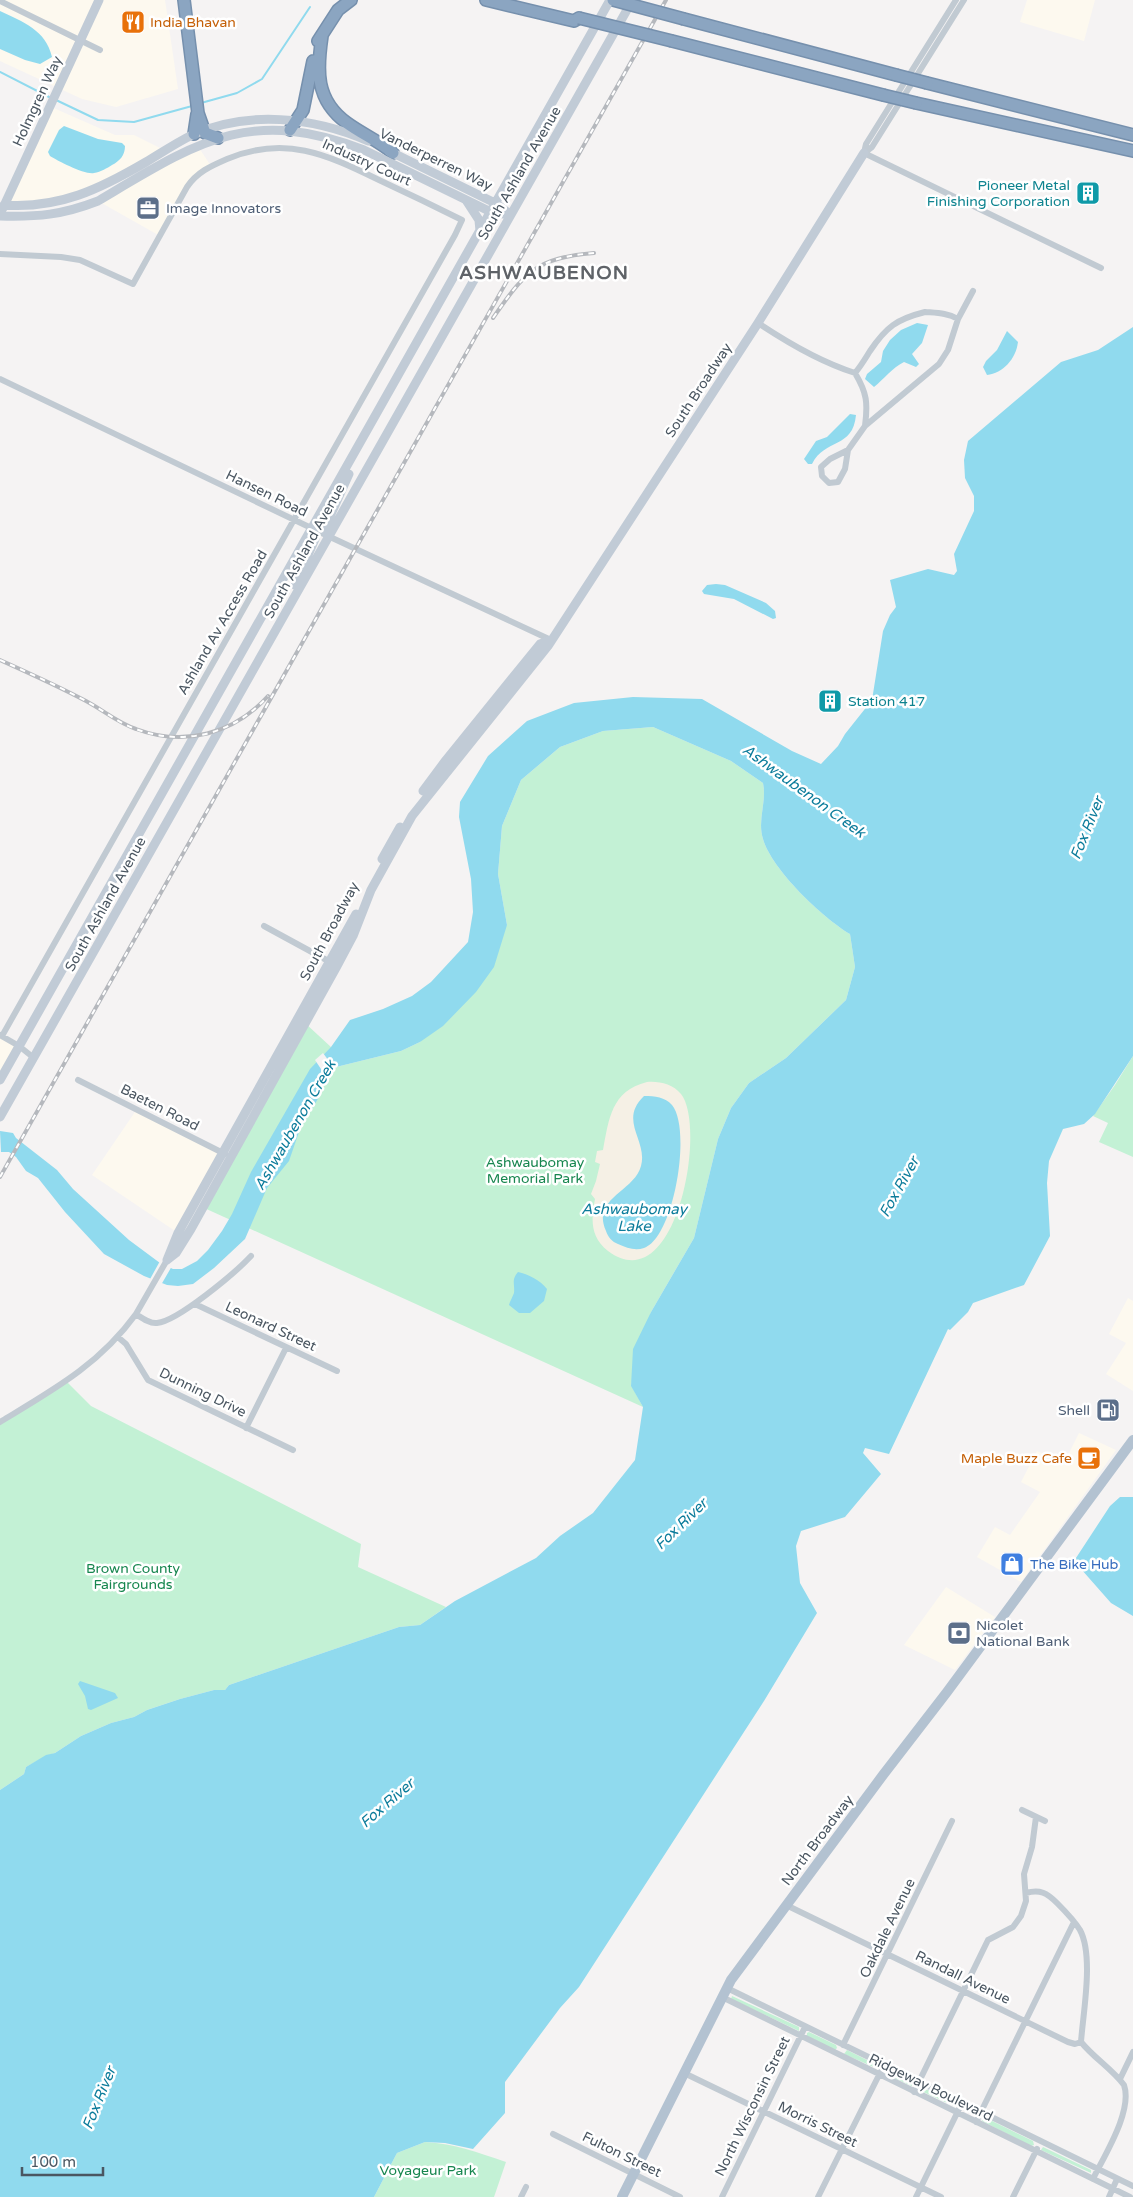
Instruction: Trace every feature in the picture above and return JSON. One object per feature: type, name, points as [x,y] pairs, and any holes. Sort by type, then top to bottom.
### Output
[{"type":"highway","points":[[184,0],[196,89],[199,133],[218,138]]},
{"type":"highway","points":[[290,130],[298,120],[305,105],[317,44],[338,10],[351,0]]},
{"type":"highway","points":[[486,0],[574,21],[579,18]]},
{"type":"highway","points":[[518,0],[579,18],[883,95],[1133,151]]},
{"type":"highway","points":[[612,0],[1133,136]]},
{"type":"highway","points":[[322,36],[318,75],[330,105],[346,122],[381,142],[393,153]]},
{"type":"main road","name":"North Broadway","points":[[622,2197],[724,1993],[786,1905],[947,1692],[1133,1440]]},
{"type":"street","name":"Holmgren Way","points":[[1,210],[100,0]]},
{"type":"street","name":"South Ashland Avenue","points":[[0,1080],[495,203],[612,0]]},
{"type":"street","name":"South Ashland Avenue","points":[[0,1117],[633,0]]},
{"type":"street","name":"South Broadway","points":[[0,1422],[59,1386],[90,1364],[119,1338],[136,1314],[167,1260],[178,1233],[337,966],[353,936],[371,890],[413,813],[551,640],[758,323],[864,154],[866,144],[956,0]]},
{"type":"street","name":"South Broadway","points":[[864,154],[872,148],[964,0]]},
{"type":"street","points":[[0,1],[100,50]]},
{"type":"street","name":"Vanderperren Way","points":[[1,210],[66,200],[92,191],[199,133],[248,120],[298,120],[348,132],[495,203],[510,215]]},
{"type":"street","name":"Vanderperren Way","points":[[1,210],[58,214],[80,208],[98,201],[198,145],[218,138],[246,132],[290,130],[325,137],[364,150],[491,212],[510,215]]},
{"type":"street","name":"Industry Court","points":[[0,254],[80,260],[133,284],[187,187],[196,175],[235,156],[277,148],[306,150],[335,158],[462,220]]},
{"type":"street","points":[[864,154],[1101,268]]},
{"type":"street","points":[[466,200],[479,220],[480,232]]},
{"type":"street","name":"Ashland Av Access Road","points":[[1,1036],[462,220]]},
{"type":"street","points":[[848,450],[830,459],[821,468],[822,476],[829,483],[838,482],[845,469],[848,450],[865,426],[939,364],[948,350],[958,319],[973,291]]},
{"type":"street","points":[[854,374],[863,365],[869,353],[888,328],[904,317],[925,312],[939,313],[958,319]]},
{"type":"street","points":[[758,323],[792,345],[837,368],[854,374],[864,388],[867,406],[865,426]]},
{"type":"street","name":"Hansen Road","points":[[0,379],[551,640]]},
{"type":"street","points":[[328,536],[326,531],[327,523],[365,436]]},
{"type":"street","points":[[287,610],[290,596],[315,539],[312,528]]},
{"type":"street","name":"South Broadway","points":[[226,1155],[328,961],[353,920],[388,847],[433,777],[540,644],[551,640]]},
{"type":"street","points":[[264,926],[337,966]]},
{"type":"street","points":[[1,1036],[19,1046],[34,1058]]},
{"type":"street","name":"Baeten Road","points":[[78,1080],[226,1155]]},
{"type":"street","points":[[136,1314],[154,1324],[161,1322],[195,1304],[251,1256]]},
{"type":"street","name":"Leonard Street","points":[[195,1304],[337,1371]]},
{"type":"street","name":"Dunning Drive","points":[[119,1338],[126,1344],[148,1380],[293,1450]]},
{"type":"street","points":[[246,1428],[286,1348]]},
{"type":"street","points":[[1022,1810],[1045,1821]]},
{"type":"street","points":[[914,2092],[988,1940],[992,1936],[1009,1930],[1016,1923],[1024,1906],[1026,1894],[1024,1874],[1032,1848],[1036,1817]]},
{"type":"street","name":"Oakdale Avenue","points":[[843,2045],[952,1821]]},
{"type":"street","points":[[1026,1894],[1037,1891],[1045,1893],[1080,1930],[1083,1939],[1086,1973],[1081,2042],[1130,2090],[1130,2107],[1126,2121],[1092,2179]]},
{"type":"street","name":"Randall Avenue","points":[[786,1905],[1068,2042],[1075,2044],[1081,2042]]},
{"type":"street","points":[[976,2122],[1074,1922]]},
{"type":"street","name":"Ridgeway Boulevard","points":[[724,1993],[805,2027],[1133,2186]]},
{"type":"street","name":"Ridgeway Boulevard","points":[[724,1993],[800,2037],[1130,2197]]},
{"type":"street","name":"North Wisconsin Street","points":[[722,2197],[805,2027]]},
{"type":"street","points":[[1120,2080],[1133,2052]]},
{"type":"street","points":[[818,2197],[884,2065]]},
{"type":"street","name":"Morris Street","points":[[684,2073],[941,2197]]},
{"type":"street","points":[[916,2197],[962,2103]]},
{"type":"street","name":"Fulton Street","points":[[552,2134],[680,2197]]},
{"type":"street","points":[[1013,2197],[1040,2141]]},
{"type":"street","points":[[1109,2197],[1118,2179]]},
{"type":"street","points":[[521,2197],[526,2187]]},
{"type":"shaded area","points":[[0,0],[165,0],[178,89],[116,107],[82,99],[0,61]]},
{"type":"shaded area","points":[[1027,0],[1095,0],[1084,41],[1020,22]]},
{"type":"shaded area","points":[[49,106],[115,135],[134,135],[164,150],[66,200],[4,205]]},
{"type":"shaded area","points":[[197,145],[211,166],[196,175],[160,236],[98,201]]},
{"type":"shaded area","points":[[0,1035],[19,1046],[0,1080]]},
{"type":"shaded area","points":[[137,1109],[222,1153],[178,1233],[92,1175]]},
{"type":"shaded area","points":[[1128,1298],[1133,1301],[1133,1391],[1106,1374],[1126,1343],[1109,1334]]},
{"type":"shaded area","points":[[1079,1433],[1116,1450],[1021,1582],[977,1557],[995,1527],[1010,1535],[1040,1492],[1021,1482],[1037,1451],[1064,1463]]},
{"type":"shaded area","points":[[946,1587],[995,1617],[955,1670],[904,1645]]},
{"type":"green space","name":"Ashwaubomay Memorial Park","points":[[653,727],[731,761],[763,783],[764,797],[761,832],[768,851],[787,878],[800,892],[826,917],[850,934],[855,967],[846,1000],[786,1058],[749,1083],[731,1108],[718,1139],[694,1238],[651,1312],[631,1385],[643,1407],[202,1207],[305,1023],[331,1047],[336,1067],[401,1051],[420,1042],[507,925],[498,874],[502,826],[521,780],[560,747],[603,731]]},
{"type":"green space","points":[[1133,1056],[1133,1157],[1099,1142],[1108,1123],[1093,1116]]},
{"type":"green space","name":"Brown County Fairgrounds","points":[[66,1381],[91,1406],[361,1544],[358,1567],[446,1607],[420,1625],[399,1627],[229,1685],[225,1690],[214,1690],[180,1699],[147,1710],[134,1717],[111,1723],[81,1736],[55,1753],[26,1767],[24,1774],[0,1790],[0,1422]]},
{"type":"green space","points":[[732,1996],[799,2027],[799,2031],[731,1999]]},
{"type":"green space","points":[[809,2032],[836,2045],[837,2048],[835,2050],[807,2036]]},
{"type":"green space","points":[[847,2050],[877,2065],[878,2069],[844,2054]]},
{"type":"green space","points":[[888,2070],[912,2082],[912,2086],[885,2074],[885,2071]]},
{"type":"green space","points":[[922,2087],[956,2104],[956,2107],[919,2090]]},
{"type":"green space","points":[[984,2117],[1033,2141],[1034,2145],[1031,2146],[982,2121]]},
{"type":"green space","name":"Voyageur Park","points":[[425,2142],[456,2147],[506,2162],[494,2197],[374,2197],[397,2153]]},
{"type":"green space","points":[[1043,2147],[1091,2170],[1091,2173],[1041,2150]]},
{"type":"sand","points":[[647,1082],[666,1084],[681,1094],[688,1112],[690,1139],[688,1171],[680,1204],[668,1232],[652,1252],[632,1260],[608,1251],[598,1240],[593,1227],[595,1199],[591,1194],[600,1164],[595,1162],[597,1151],[603,1150],[607,1128],[614,1108],[626,1092],[635,1086]]},
{"type":"water","points":[[0,11],[25,23],[39,33],[45,40],[52,57],[40,64],[25,60],[0,49]]},
{"type":"water","points":[[64,126],[98,139],[122,143],[125,146],[123,155],[120,160],[94,173],[84,172],[65,164],[50,156],[48,152],[59,130]]},
{"type":"water","points":[[917,323],[928,325],[922,343],[912,354],[919,364],[916,367],[904,362],[900,364],[874,387],[865,379],[867,374],[881,362],[883,351],[890,340],[901,330]]},
{"type":"water","points":[[1133,327],[1133,1056],[1095,1114],[1084,1124],[1063,1129],[1049,1161],[1047,1183],[1050,1236],[1024,1285],[973,1303],[968,1312],[950,1330],[948,1329],[889,1454],[865,1448],[863,1453],[881,1474],[845,1517],[801,1531],[796,1546],[800,1583],[817,1613],[764,1701],[579,1987],[560,2008],[505,2082],[505,2113],[473,2149],[445,2143],[425,2142],[397,2153],[374,2197],[0,2197],[0,1790],[24,1774],[26,1767],[46,1755],[55,1753],[81,1736],[111,1723],[134,1717],[147,1710],[180,1699],[214,1690],[225,1690],[229,1685],[399,1627],[420,1625],[455,1601],[536,1558],[560,1536],[593,1513],[635,1460],[643,1407],[631,1386],[633,1349],[651,1312],[694,1238],[718,1139],[731,1108],[749,1083],[786,1058],[846,1000],[855,967],[850,934],[826,917],[800,892],[787,878],[768,851],[761,832],[764,797],[763,783],[731,761],[653,727],[603,731],[560,747],[521,780],[502,826],[498,874],[507,925],[494,967],[476,992],[443,1026],[420,1042],[401,1051],[336,1067],[325,1075],[319,1097],[300,1129],[289,1161],[267,1188],[245,1239],[214,1268],[193,1284],[167,1285],[144,1276],[104,1254],[65,1212],[38,1178],[26,1171],[16,1157],[9,1152],[1,1152],[0,1131],[13,1133],[16,1138],[57,1170],[73,1189],[129,1240],[160,1263],[173,1269],[182,1269],[197,1261],[222,1231],[251,1172],[310,1069],[331,1047],[350,1020],[383,1009],[412,996],[431,982],[468,942],[473,912],[471,879],[459,817],[460,802],[488,756],[527,721],[574,703],[633,697],[702,699],[792,751],[821,764],[838,746],[845,734],[872,700],[883,631],[896,607],[890,580],[928,569],[954,575],[957,571],[954,554],[974,511],[974,496],[965,478],[964,460],[968,441],[1061,362],[1098,350]]},
{"type":"water","points":[[1007,331],[1018,342],[1015,354],[1003,368],[987,375],[983,367],[997,350]]},
{"type":"water","points":[[850,414],[856,415],[854,426],[850,433],[844,439],[824,450],[812,464],[808,464],[804,459],[816,441],[827,437]]},
{"type":"water","points":[[707,585],[725,585],[766,603],[775,611],[776,618],[773,619],[734,599],[704,594],[702,591]]},
{"type":"water","name":"Ashwaubomay Lake","points":[[644,1096],[660,1098],[672,1105],[678,1118],[680,1158],[677,1182],[664,1225],[655,1240],[644,1248],[634,1249],[612,1241],[603,1220],[604,1211],[609,1203],[637,1175],[641,1166],[641,1148],[633,1122],[637,1105]]},
{"type":"water","points":[[518,1272],[534,1278],[547,1289],[544,1301],[530,1313],[519,1313],[509,1305],[514,1293],[514,1282]]},
{"type":"water","points":[[1120,1497],[1133,1497],[1133,1616],[1111,1603],[1074,1561],[1110,1506]]},
{"type":"water","points":[[80,1681],[115,1693],[118,1698],[91,1710],[88,1709],[85,1696],[78,1684]]},
{"type":"pier","points":[[323,1053],[334,1068],[325,1075],[315,1060]]},
{"type":"pier","points":[[160,1261],[172,1266],[161,1285],[149,1281]]},
{"type":"waterway","points":[[201,103],[237,93],[262,79],[310,7]]},
{"type":"waterway","points":[[0,72],[51,98]]},
{"type":"waterway","points":[[56,100],[98,120],[134,122],[192,106]]},
{"type":"railway","points":[[0,1177],[666,0]]},
{"type":"railway","points":[[493,318],[514,289],[534,270],[558,259],[594,253]]},
{"type":"railway","points":[[0,660],[75,695],[129,726],[154,734],[172,737],[207,734],[224,728],[240,720],[268,696]]},
{"type":"place","name":"India Bhavan","points":[[133,22]]},
{"type":"place","name":"Pioneer Metal Finishing Corporation","points":[[1088,193]]},
{"type":"place","name":"Image Innovators","points":[[148,208]]},
{"type":"place","name":"Station 417","points":[[830,701]]},
{"type":"place","name":"Shell","points":[[1108,1410]]},
{"type":"place","name":"Maple Buzz Cafe","points":[[1089,1458]]},
{"type":"place","name":"The Bike Hub","points":[[1012,1564]]},
{"type":"place","name":"Nicolet National Bank","points":[[959,1633]]},
{"type":"district","name":"ASHWAUBENON","points":[[544,272]]},
{"type":"water label","name":"Ashwaubenon Creek","points":[[804,791]]},
{"type":"water label","name":"Fox River","points":[[1087,828]]},
{"type":"water label","name":"Ashwaubenon Creek","points":[[295,1125]]},
{"type":"water label","name":"Fox River","points":[[899,1187]]},
{"type":"water label","name":"Fox River","points":[[681,1524]]},
{"type":"water label","name":"Fox River","points":[[387,1803]]},
{"type":"water label","name":"Fox River","points":[[99,2098]]}]
